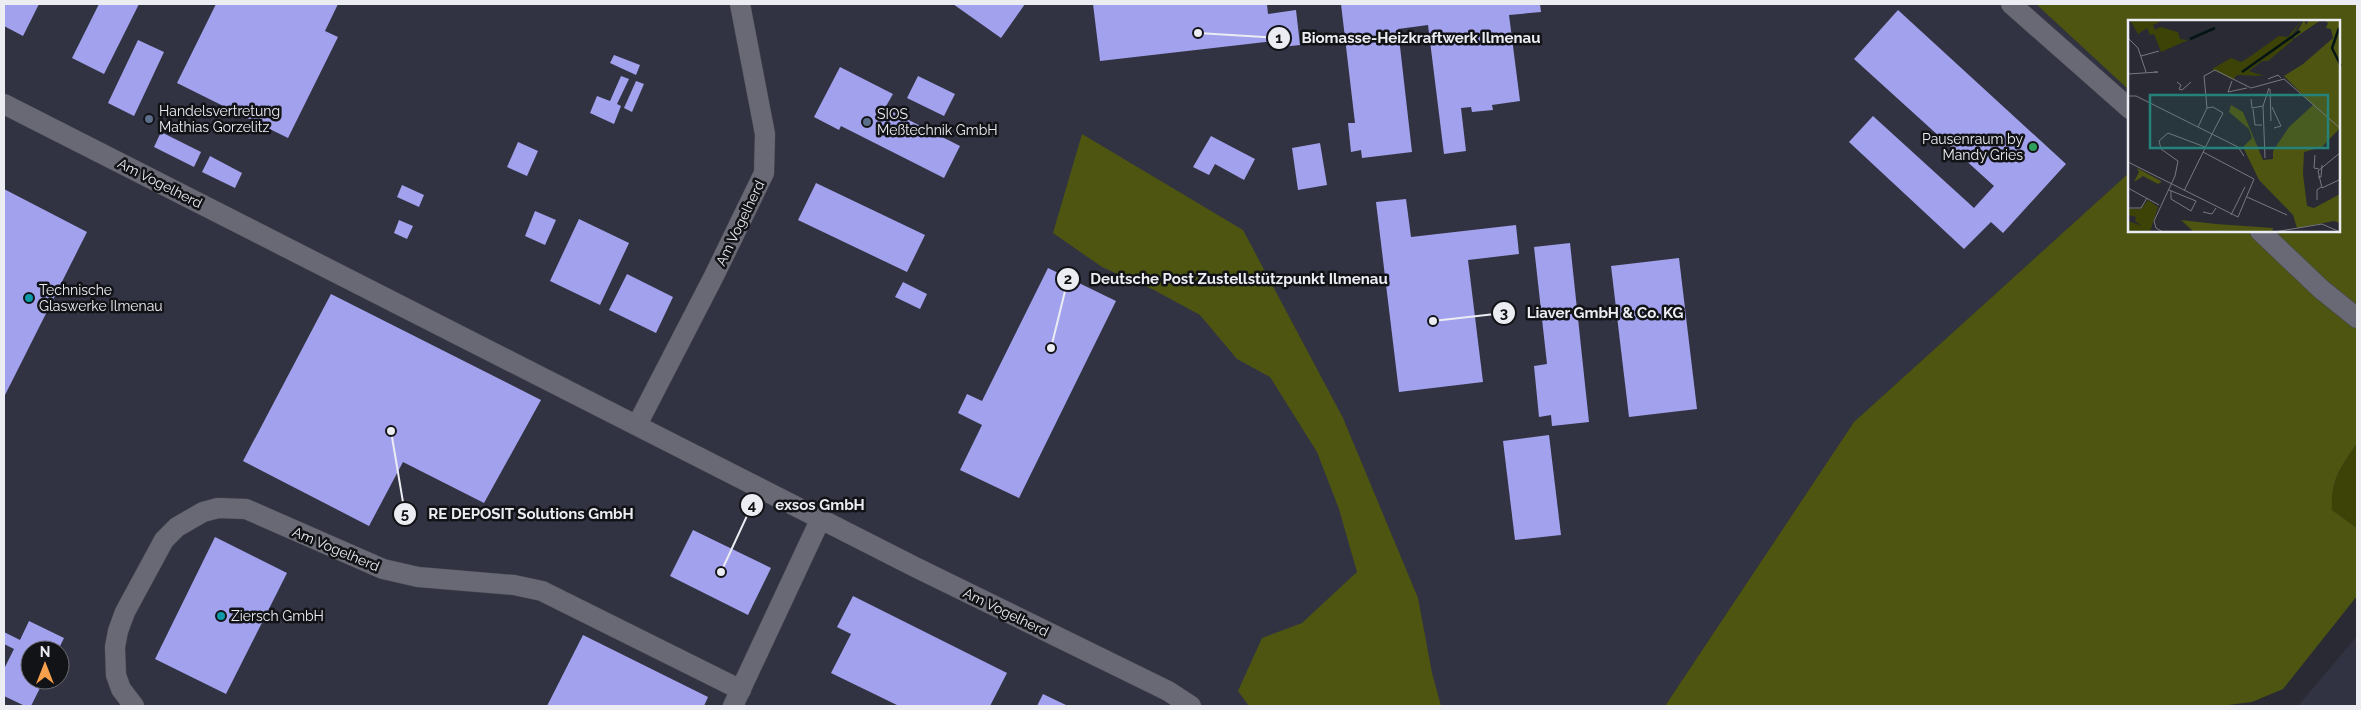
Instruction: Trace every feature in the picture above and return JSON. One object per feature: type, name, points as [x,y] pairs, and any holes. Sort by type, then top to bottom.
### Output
[{"type":"street","name":"Am Vogelherd","points":[[637,426],[714,276],[764,173],[765,134],[740,4]]},
{"type":"street","points":[[2011,4],[2128,107]]},
{"type":"street","name":"Am Vogelherd","points":[[4,104],[637,426],[1168,691],[1191,706]]},
{"type":"street","points":[[2261,232],[2321,288],[2357,318]]},
{"type":"street","name":"Am Vogelherd","points":[[134,706],[121,689],[116,676],[114,659],[118,631],[126,612],[164,540],[191,517],[218,508],[246,509],[383,569],[418,577],[514,585],[542,591],[737,698],[821,518]]},
{"type":"shaded area","points":[[4,4],[2036,4],[2128,89],[2128,174],[1854,422],[1665,706],[4,706]]},
{"type":"shaded area","points":[[2357,636],[2357,706],[2298,706]]},
{"type":"green space","points":[[2036,4],[2357,4],[2357,443],[2341,467],[2335,482],[2332,510],[2357,528],[2357,596],[2283,689],[2252,702],[2220,706],[1665,706],[1854,422],[2128,174],[2128,232],[2341,232],[2341,20],[2128,20],[2128,89]]},
{"type":"green space","points":[[1082,134],[1243,230],[1343,418],[1418,598],[1432,673],[1441,706],[1249,706],[1238,691],[1262,638],[1302,623],[1357,572],[1339,509],[1317,452],[1270,377],[1237,359],[1200,315],[1154,290],[1102,267],[1053,233]]},
{"type":"green space","points":[[2357,443],[2357,528],[2332,510],[2332,499],[2335,482],[2341,467]]},
{"type":"building","points":[[4,4],[39,4],[23,36],[4,26]]},
{"type":"building","points":[[99,4],[139,4],[104,74],[72,58]]},
{"type":"building","points":[[216,4],[338,4],[325,31],[338,37],[288,138],[177,83]]},
{"type":"building","points":[[953,4],[1025,4],[1001,38]]},
{"type":"building","points":[[1093,4],[1267,4],[1268,14],[1296,10],[1300,45],[1282,47],[1282,40],[1100,61]]},
{"type":"building","points":[[1341,4],[1540,4],[1541,12],[1509,15],[1520,101],[1492,105],[1493,110],[1472,112],[1471,107],[1461,108],[1466,151],[1444,154],[1428,25],[1398,29],[1412,152],[1362,158],[1361,150],[1351,152],[1348,123],[1355,123]]},
{"type":"building","points":[[1898,10],[2066,164],[2003,233],[1991,222],[1964,249],[1849,142],[1873,116],[1974,208],[1994,186],[1854,59]]},
{"type":"building","points":[[138,40],[164,52],[134,116],[108,103]]},
{"type":"building","points":[[614,55],[640,65],[636,75],[610,63]]},
{"type":"building","name":"SIOS Meßtechnik GmbH","points":[[840,67],[893,94],[885,108],[960,146],[944,178],[841,126],[839,130],[814,117]]},
{"type":"building","points":[[621,76],[629,79],[617,104],[621,106],[614,124],[590,113],[597,96],[610,101]]},
{"type":"building","points":[[918,76],[955,94],[944,116],[907,98]]},
{"type":"building","points":[[636,81],[644,84],[632,112],[624,108]]},
{"type":"building","points":[[161,132],[201,152],[194,167],[154,147]]},
{"type":"building","points":[[1211,136],[1255,159],[1244,180],[1215,164],[1209,175],[1193,167]]},
{"type":"building","points":[[518,142],[538,151],[527,176],[507,167]]},
{"type":"building","points":[[1320,143],[1327,185],[1298,190],[1292,148]]},
{"type":"building","points":[[210,156],[242,173],[235,188],[202,172]]},
{"type":"building","points":[[816,183],[925,235],[907,272],[798,220]]},
{"type":"building","points":[[402,185],[424,195],[419,207],[397,197]]},
{"type":"building","name":"Technische Glaswerke Ilmenau","points":[[4,189],[87,232],[4,397]]},
{"type":"building","points":[[1406,199],[1411,237],[1516,225],[1519,254],[1468,260],[1483,382],[1399,392],[1376,202]]},
{"type":"building","points":[[535,211],[556,220],[545,245],[525,236]]},
{"type":"building","points":[[579,219],[629,243],[600,305],[550,281]]},
{"type":"building","points":[[399,220],[413,226],[407,239],[394,233]]},
{"type":"building","points":[[1570,243],[1589,422],[1552,426],[1551,415],[1539,417],[1534,366],[1547,364],[1534,247]]},
{"type":"building","points":[[1679,258],[1697,409],[1629,417],[1611,266]]},
{"type":"building","points":[[1048,268],[1116,301],[1019,498],[960,470],[982,425],[958,413],[967,394],[982,401]]},
{"type":"building","points":[[627,274],[673,297],[656,333],[609,310]]},
{"type":"building","points":[[903,282],[927,294],[920,309],[895,297]]},
{"type":"building","points":[[331,294],[541,400],[484,503],[403,462],[369,526],[243,461]]},
{"type":"building","points":[[1549,435],[1561,535],[1515,540],[1503,441]]},
{"type":"building","points":[[693,530],[771,568],[748,615],[670,576]]},
{"type":"building","name":"Ziersch GmbH","points":[[215,537],[287,573],[226,694],[155,659]]},
{"type":"building","points":[[853,596],[1007,673],[990,706],[899,706],[831,673],[851,634],[837,627]]},
{"type":"building","points":[[29,621],[64,638],[63,640],[20,640]]},
{"type":"building","points":[[4,632],[20,640],[20,690],[39,690],[31,706],[25,706],[4,696],[4,669],[14,649],[4,644]]},
{"type":"building","points":[[583,635],[708,697],[704,706],[547,706]]},
{"type":"building","points":[[1043,694],[1068,706],[1037,706]]},
{"type":"place","name":"Biomasse-Heizkraftwerk Ilmenau","points":[[1198,33]]},
{"type":"place","name":"Handelsvertretung Mathias Gorzelitz","points":[[149,119]]},
{"type":"place","name":"SIOS Meßtechnik GmbH","points":[[867,122]]},
{"type":"place","name":"Pausenraum by Mandy Gries","points":[[2033,147]]},
{"type":"place","name":"Technische Glaswerke Ilmenau","points":[[29,298]]},
{"type":"place","name":"Liaver GmbH & Co. KG","points":[[1433,321]]},
{"type":"place","name":"Deutsche Post Zustellstützpunkt Ilmenau","points":[[1051,348]]},
{"type":"place","name":"RE DEPOSIT Solutions GmbH","points":[[391,431]]},
{"type":"place","name":"exsos GmbH","points":[[721,572]]},
{"type":"place","name":"Ziersch GmbH","points":[[221,616]]}]
